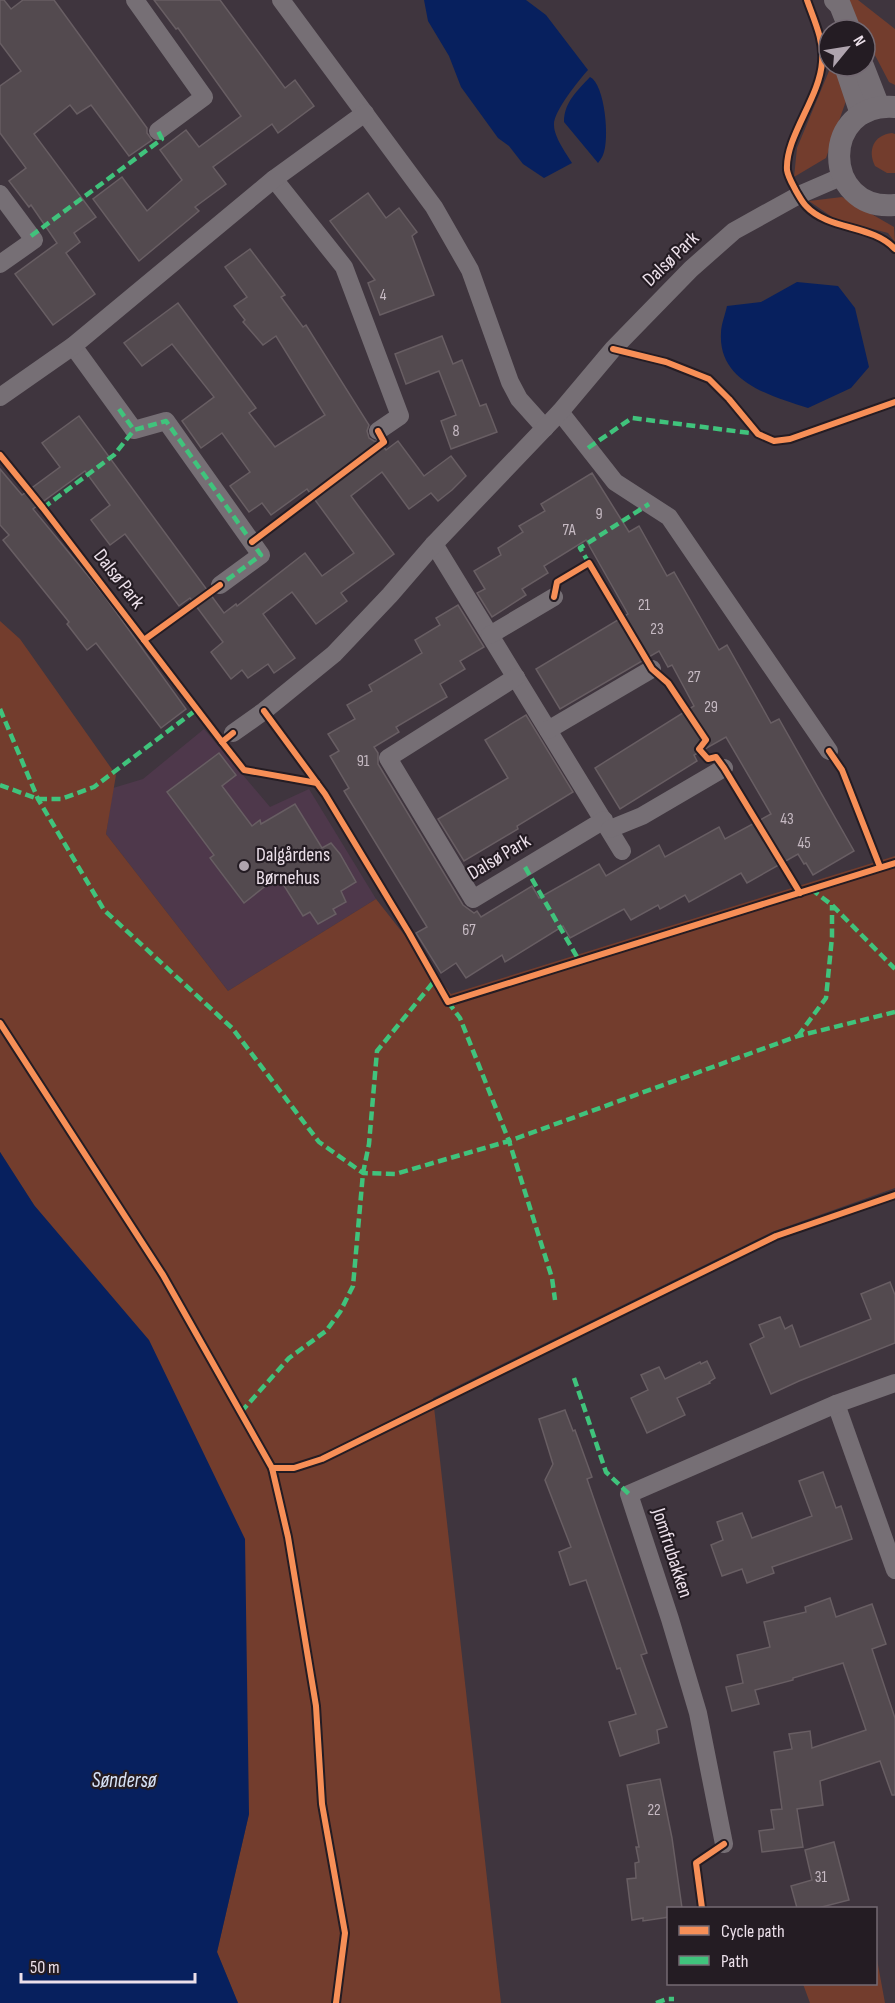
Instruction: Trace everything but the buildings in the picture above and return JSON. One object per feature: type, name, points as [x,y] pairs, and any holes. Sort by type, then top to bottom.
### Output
[{"type":"street","points":[[135,0],[204,96],[158,131]]},
{"type":"street","points":[[281,0],[434,207],[470,270],[510,382],[519,399],[545,428]]},
{"type":"street","points":[[825,0],[829,18]]},
{"type":"street","points":[[836,0],[845,18]]},
{"type":"street","points":[[854,78],[878,109]]},
{"type":"street","points":[[867,78],[878,109]]},
{"type":"street","points":[[878,109],[849,125],[841,139],[838,160],[843,176],[852,190],[875,204],[895,205]]},
{"type":"street","points":[[0,397],[73,346],[274,179],[365,113]]},
{"type":"street","name":"Dalsø Park","points":[[233,733],[334,654],[434,544],[560,412],[613,349],[691,269],[734,231],[799,195],[843,176]]},
{"type":"street","points":[[274,179],[344,267],[400,416],[378,431]]},
{"type":"street","points":[[0,194],[34,240],[0,264]]},
{"type":"street","points":[[73,346],[134,430],[166,421],[261,555],[220,585]]},
{"type":"street","points":[[560,412],[615,483],[669,517],[829,751]]},
{"type":"street","points":[[434,544],[622,850]]},
{"type":"street","points":[[490,635],[554,597]]},
{"type":"street","points":[[548,730],[652,669]]},
{"type":"street","name":"Dalsø Park","points":[[516,677],[388,758],[473,899],[607,824],[642,816],[724,768]]},
{"type":"street","name":"Jomfrubakken","points":[[724,1844],[698,1713],[630,1494],[836,1404],[895,1383]]},
{"type":"street","points":[[836,1404],[895,1569]]},
{"type":"shaded area","points":[[858,0],[895,29],[895,85],[889,82],[877,59],[877,18],[856,18],[848,2]]},
{"type":"shaded area","points":[[826,78],[840,78],[847,98],[826,158],[794,177],[797,148]]},
{"type":"shaded area","points":[[892,133],[895,134],[895,173],[887,173],[875,166],[872,149],[877,140]]},
{"type":"shaded area","points":[[842,197],[894,227],[895,242],[888,233],[835,219],[809,201]]},
{"type":"shaded area","points":[[0,621],[20,639],[116,775],[106,834],[228,991],[376,899],[451,994],[895,856],[895,1188],[772,1232],[433,1398],[501,2003],[238,2003],[217,1952],[249,1814],[34,1205],[0,1152]]},
{"type":"shaded area","name":"Dalgårdens Børnehus","points":[[204,729],[270,807],[309,789],[376,899],[228,991],[106,834],[113,788],[143,779]]},
{"type":"shaded area","points":[[877,1959],[885,2003],[810,2003],[803,1985],[877,1985]]},
{"type":"water","points":[[424,0],[526,0],[546,15],[588,70],[567,96],[555,119],[556,135],[572,163],[544,178],[523,164],[509,146],[498,138],[461,87],[449,56],[428,21]]},
{"type":"water","points":[[590,77],[599,90],[605,113],[605,148],[598,163],[564,122],[569,102]]},
{"type":"water","points":[[797,282],[838,286],[855,308],[869,367],[851,388],[808,408],[763,392],[750,384],[737,375],[728,364],[722,350],[721,330],[727,306],[761,302]]},
{"type":"water","name":"Søndersø","points":[[0,1152],[34,1205],[149,1340],[245,1539],[249,1814],[217,1952],[238,2003],[0,2003]]},
{"type":"marked path","points":[[31,236],[162,139],[158,131]]},
{"type":"marked path","points":[[119,409],[134,430],[166,421],[261,555],[220,585]]},
{"type":"marked path","points":[[588,448],[632,418],[758,434]]},
{"type":"marked path","points":[[43,508],[114,455],[134,430]]},
{"type":"marked path","points":[[589,563],[580,548],[649,504]]},
{"type":"marked path","points":[[0,709],[38,799],[104,910],[232,1028],[319,1142],[363,1173],[395,1174],[509,1141],[798,1036],[895,1012]]},
{"type":"marked path","points":[[0,785],[38,799],[61,799],[94,787],[196,710]]},
{"type":"marked path","points":[[525,867],[580,962]]},
{"type":"marked path","points":[[811,889],[832,905],[895,969]]},
{"type":"marked path","points":[[798,1036],[826,998],[832,937],[832,905]]},
{"type":"marked path","points":[[241,1412],[289,1358],[326,1331],[340,1312],[353,1286],[377,1051],[436,979]]},
{"type":"marked path","points":[[448,1002],[460,1018],[509,1141],[552,1278],[555,1300]]},
{"type":"marked path","points":[[574,1378],[606,1472],[629,1494]]},
{"type":"marked path","points":[[656,2003],[674,1999]]},
{"type":"cycle path","points":[[807,0],[820,38],[822,62],[815,89],[791,144],[788,175],[802,201],[815,214],[826,220],[875,235],[895,249]]},
{"type":"cycle path","points":[[613,349],[666,362],[709,379],[758,434],[774,441],[790,439],[895,402]]},
{"type":"cycle path","points":[[252,542],[384,442],[378,431]]},
{"type":"cycle path","points":[[0,455],[222,742],[233,733]]},
{"type":"cycle path","points":[[554,597],[557,582],[589,563],[652,669],[668,683],[706,740],[699,749],[708,759],[716,757],[724,768],[800,893]]},
{"type":"cycle path","points":[[144,640],[220,585]]},
{"type":"cycle path","points":[[264,711],[325,794],[448,1002],[895,863]]},
{"type":"cycle path","points":[[222,742],[244,770],[317,783]]},
{"type":"cycle path","points":[[829,751],[842,770],[880,867]]},
{"type":"cycle path","points":[[0,1023],[163,1275],[272,1468],[288,1537],[316,1706],[322,1804],[345,1933],[336,2003]]},
{"type":"cycle path","points":[[272,1468],[294,1468],[322,1459],[776,1236],[895,1195]]},
{"type":"cycle path","points":[[702,1907],[696,1863],[724,1844]]},
{"type":"place","name":"Dalgårdens Børnehus","points":[[244,866]]}]
